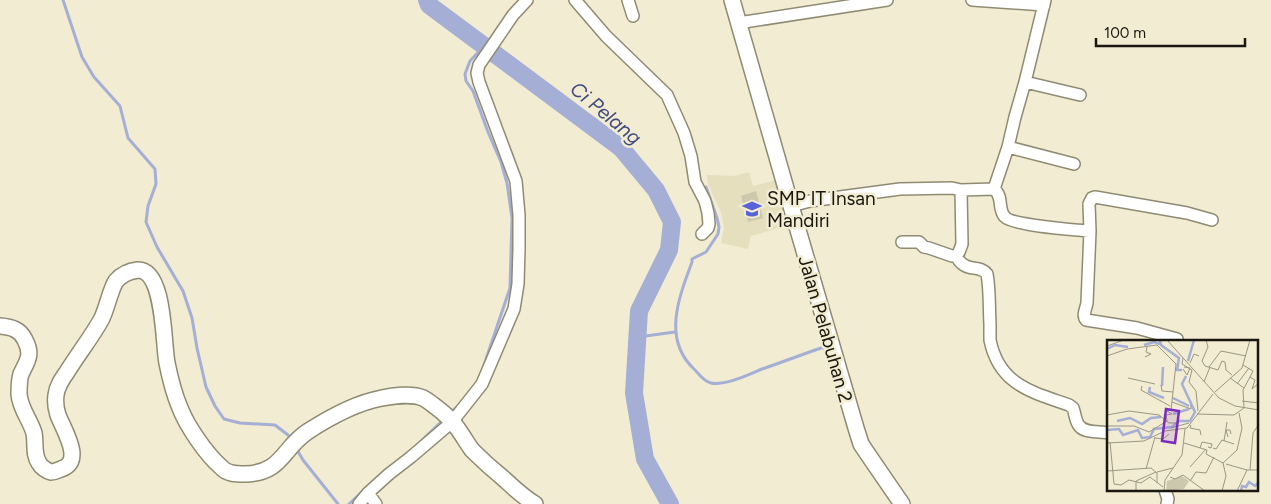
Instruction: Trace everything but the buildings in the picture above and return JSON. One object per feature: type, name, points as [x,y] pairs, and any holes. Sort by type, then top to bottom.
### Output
[{"type":"street","points":[[359,504],[389,474],[412,457],[482,384],[514,309],[518,284],[520,215],[516,181],[477,73],[479,65],[513,15],[527,0]]},
{"type":"street","points":[[575,0],[606,36],[667,95],[684,132],[691,156],[695,182],[705,201],[709,224],[702,234]]},
{"type":"street","points":[[628,0],[632,16]]},
{"type":"street","name":"Jalan Pelabuhan 2","points":[[732,0],[861,444],[902,504]]},
{"type":"street","points":[[738,23],[887,0]]},
{"type":"street","points":[[972,0],[1044,2],[1008,147],[994,189]]},
{"type":"street","points":[[1025,82],[1080,96]]},
{"type":"street","points":[[1008,147],[1074,164]]},
{"type":"street","points":[[791,206],[900,189],[994,189],[998,192],[1002,212],[1006,219],[1060,229],[1090,231]]},
{"type":"street","points":[[956,256],[960,252],[963,237],[961,190]]},
{"type":"street","points":[[1177,339],[1137,328],[1085,318],[1090,231],[1089,204],[1095,196],[1186,213],[1212,220]]},
{"type":"street","points":[[902,242],[919,242],[924,247],[956,256],[965,266],[982,269],[987,274],[990,340],[1005,373],[1034,394],[1073,408],[1078,424],[1083,429],[1107,433]]},
{"type":"street","points":[[0,326],[13,328],[21,333],[28,346],[28,361],[19,384],[19,398],[34,434],[37,462],[50,472],[66,468],[71,462],[72,448],[57,411],[57,387],[103,317],[113,286],[118,279],[124,273],[142,270],[150,274],[157,288],[167,365],[180,410],[207,452],[222,469],[239,474],[265,471],[279,461],[304,434],[345,410],[369,401],[402,396],[417,396],[449,418],[473,451],[490,468],[535,504]]},
{"type":"street","points":[[368,493],[376,504]]},
{"type":"shaded area","name":"SMP IT Insan Mandiri","points":[[749,172],[753,186],[776,180],[789,225],[751,236],[748,249],[721,243],[724,228],[721,212],[708,185],[707,175],[734,176]]},
{"type":"shaded area","points":[[756,191],[763,218],[748,222],[741,196]]},
{"type":"waterway","points":[[63,0],[82,57],[94,77],[120,106],[128,138],[155,169],[156,184],[148,206],[146,222],[157,247],[183,291],[192,318],[206,387],[215,406],[224,419],[240,423],[275,425],[288,435],[291,440]]},
{"type":"waterway","name":"Ci Pelang","points":[[427,0],[429,5],[621,148],[656,190],[672,222],[669,250],[639,311],[634,393],[645,459],[670,504]]},
{"type":"waterway","points":[[483,368],[510,288],[512,218],[507,183],[501,162],[473,91],[466,81],[465,74],[470,61],[484,46]]},
{"type":"waterway","points":[[706,187],[719,227],[718,234],[706,252],[692,259],[678,303],[676,331],[678,345],[684,357],[708,382],[723,383],[824,347]]},
{"type":"waterway","points":[[638,337],[675,332]]},
{"type":"waterway","points":[[450,413],[460,404]]},
{"type":"waterway","points":[[419,443],[443,420]]},
{"type":"waterway","points":[[296,448],[303,460],[338,504]]},
{"type":"waterway","points":[[349,504],[365,489]]},
{"type":"place","name":"SMP IT Insan Mandiri","points":[[752,209]]}]
